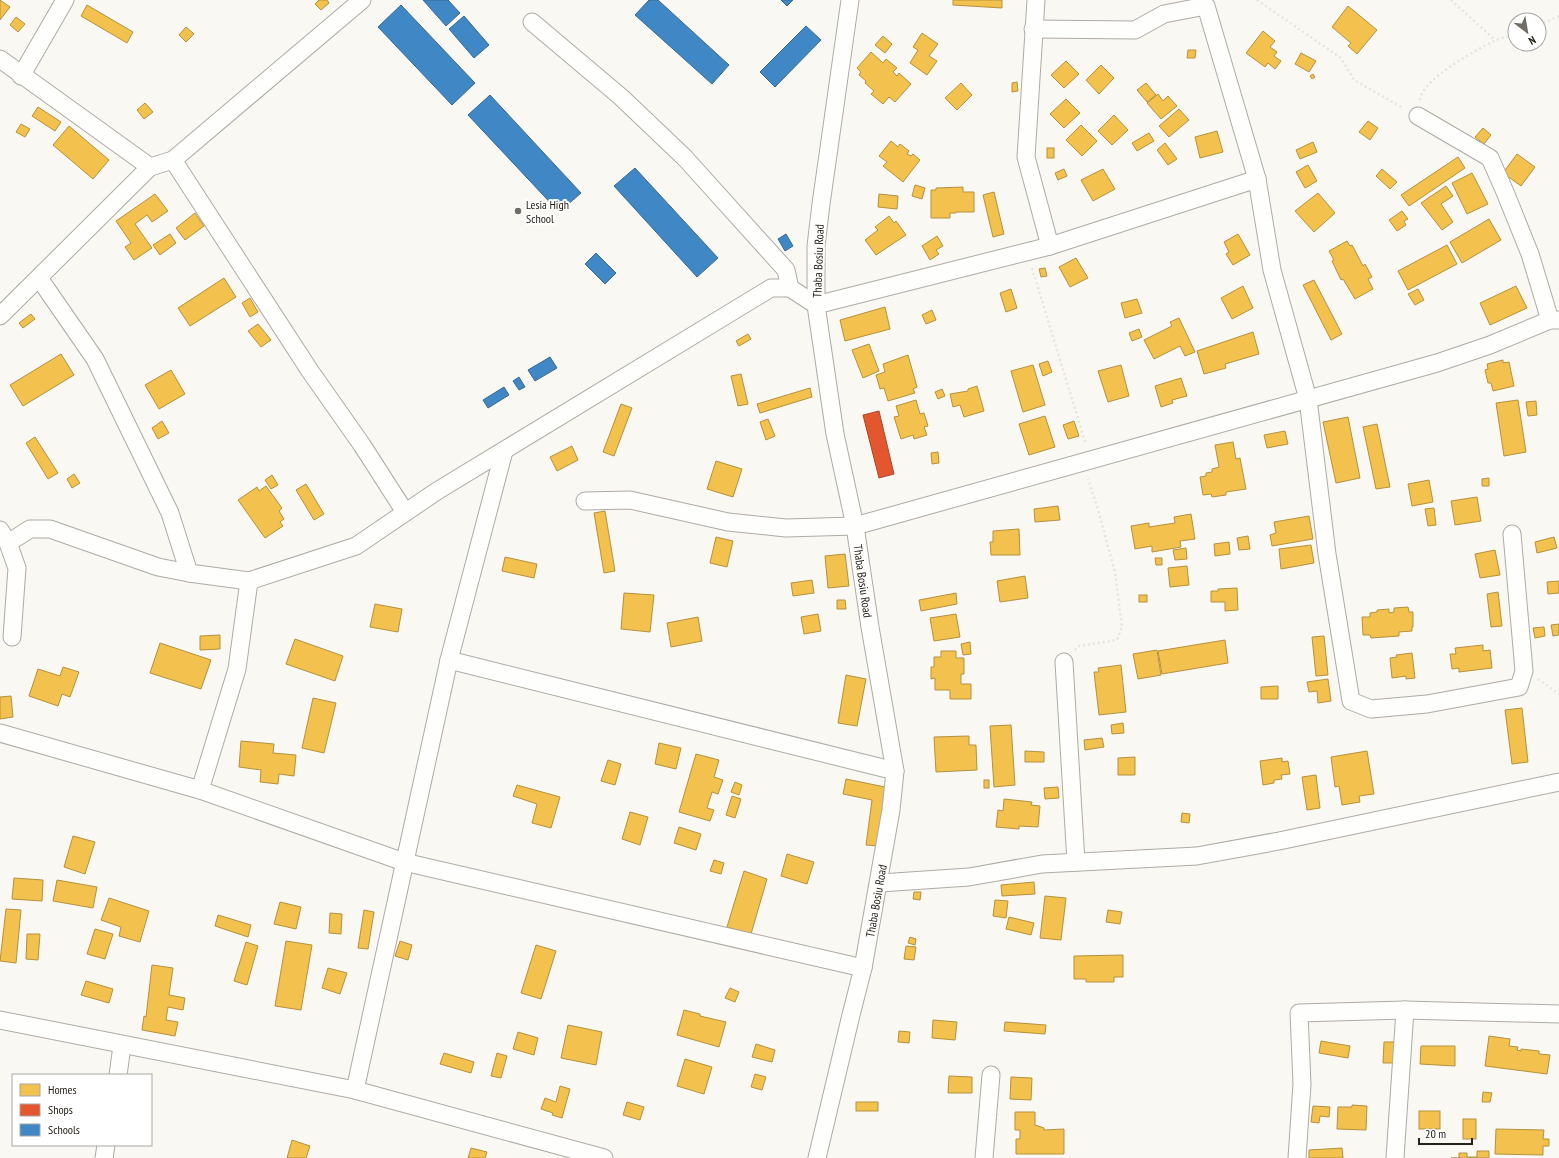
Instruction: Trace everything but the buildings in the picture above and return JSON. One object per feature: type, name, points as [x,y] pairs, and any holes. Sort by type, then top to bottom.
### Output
[{"type":"street","points":[[21,76],[65,0]]},
{"type":"street","points":[[0,316],[150,167],[173,160],[362,0]]},
{"type":"street","name":"Thaba Bosiu Road","points":[[818,1158],[850,1015],[863,968],[880,883],[892,810],[895,771],[870,627],[855,526],[835,434],[816,305],[816,246],[820,204],[850,0]]},
{"type":"street","points":[[1036,0],[1026,157],[1050,246]]},
{"type":"street","points":[[1033,29],[1135,30],[1164,14],[1206,6],[1257,179],[1272,270],[1308,398],[1327,554],[1351,701],[1371,709],[1427,704],[1519,687],[1524,671],[1512,534]]},
{"type":"street","points":[[532,22],[621,97],[685,158],[786,270],[790,288]]},
{"type":"street","points":[[0,59],[21,76],[150,167]]},
{"type":"street","points":[[585,501],[630,500],[742,524],[786,528],[855,526],[1437,363],[1490,345],[1555,320],[1528,248],[1490,158],[1418,116]]},
{"type":"street","points":[[173,160],[310,371],[362,445],[405,512]]},
{"type":"street","points":[[12,637],[17,568],[4,536],[30,529],[50,529],[158,566],[189,573],[249,581],[356,546],[405,512],[771,288],[790,288],[816,305],[1050,246],[1257,179]]},
{"type":"street","points":[[39,278],[95,359],[170,513],[189,573]]},
{"type":"street","points":[[355,1090],[449,660],[504,451]]},
{"type":"street","points":[[200,790],[237,669],[249,581]]},
{"type":"street","points":[[449,660],[895,771]]},
{"type":"street","points":[[1064,662],[1076,862]]},
{"type":"street","points":[[0,733],[200,790],[404,862],[863,968]]},
{"type":"street","points":[[880,883],[969,877],[1042,864],[1197,856],[1279,841],[1559,782]]},
{"type":"street","points":[[1395,1158],[1405,1010]]},
{"type":"street","points":[[1297,1158],[1302,1084],[1299,1013],[1405,1010],[1559,1014]]},
{"type":"street","points":[[0,1020],[355,1090],[604,1158]]},
{"type":"street","points":[[116,1044],[118,1074]]},
{"type":"street","points":[[984,1158],[991,1075]]},
{"type":"street","points":[[104,1158],[106,1146]]},
{"type":"path","points":[[1257,0],[1340,58],[1354,80],[1418,116],[1421,92],[1443,71],[1495,40],[1507,37]]},
{"type":"path","points":[[1452,0],[1495,40]]},
{"type":"path","points":[[1547,21],[1559,16]]},
{"type":"path","points":[[1027,252],[1086,462],[1115,572],[1122,627],[1117,640],[1078,646],[1064,662]]},
{"type":"path","points":[[1524,671],[1551,687],[1559,694]]},
{"type":"place","name":"Lesia High School","points":[[518,211]]}]
